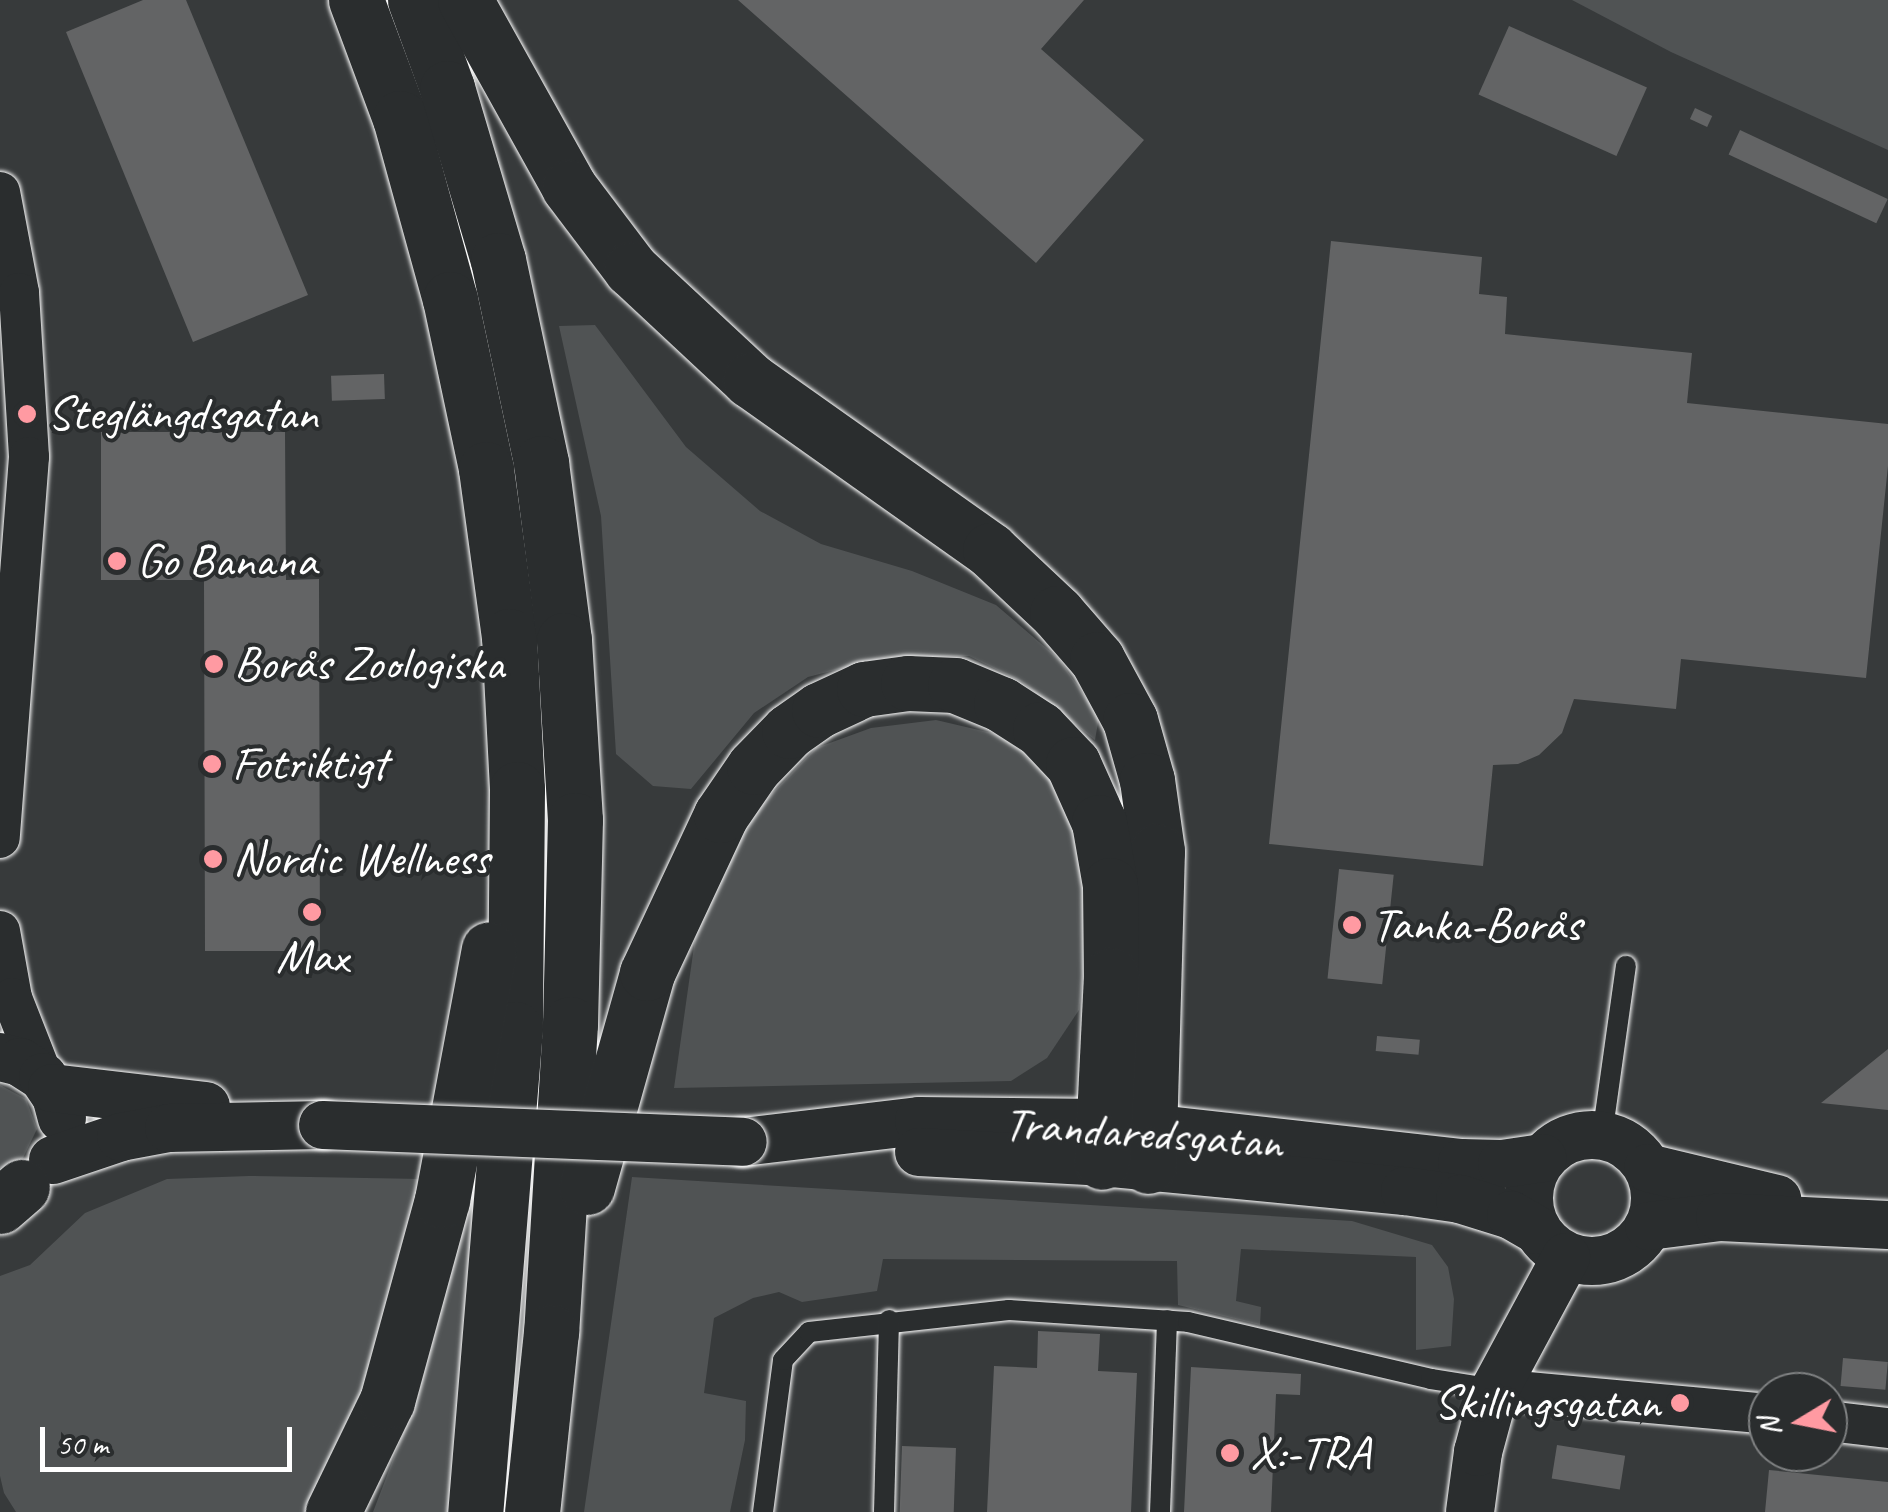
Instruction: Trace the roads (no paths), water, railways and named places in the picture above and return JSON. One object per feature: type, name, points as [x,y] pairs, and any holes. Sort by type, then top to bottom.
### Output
[{"type":"highway","points":[[356,0],[400,118],[440,263],[482,450],[508,636],[517,789],[515,1029],[475,1512]]},
{"type":"highway","points":[[415,0],[498,260],[541,464],[564,640],[575,820],[570,1024],[550,1332],[532,1512]]},
{"type":"highway","points":[[465,0],[569,187],[631,268],[750,380],[990,550],[1058,613],[1097,659],[1130,720],[1147,780],[1157,851],[1126,1144]]},
{"type":"highway","points":[[550,1332],[614,1080],[647,973],[692,870],[721,814],[754,768],[789,731],[819,710],[864,690],[908,684],[955,685],[1001,704],[1040,729],[1073,764],[1100,822],[1110,885],[1126,1144]]},
{"type":"highway","points":[[333,1512],[388,1401],[442,1200],[517,789]]},
{"type":"street","points":[[0,192],[25,348],[29,458],[11,589],[0,838]]},
{"type":"street","points":[[0,931],[12,998],[62,1124],[19,1186]]},
{"type":"street","name":"Trandaredsgatan","points":[[0,1057],[20,1062],[47,1082],[324,1125]]},
{"type":"street","name":"Trandaredsgatan","points":[[19,1186],[121,1137],[169,1128],[324,1125],[744,1142],[1126,1144],[1502,1164],[1543,1158],[1569,1139],[1602,1136]]},
{"type":"street","points":[[1602,1136],[1629,1146],[1648,1168],[1656,1197],[1649,1226],[1720,1217],[1880,1224]]},
{"type":"street","name":"Trandaredsgatan","points":[[1126,1144],[1460,1199],[1511,1215],[1585,1262],[1614,1258],[1631,1249],[1649,1226]]},
{"type":"street","points":[[1470,1512],[1478,1452],[1495,1389],[1551,1243],[1528,1199],[1532,1177],[1543,1158]]},
{"type":"street","points":[[1648,1168],[1880,1224]]},
{"type":"street","points":[[1495,1389],[1748,1412]]},
{"type":"street","points":[[1848,1423],[1888,1428]]},
{"type":"lane","points":[[1602,1136],[1626,966]]},
{"type":"lane","points":[[764,1512],[783,1360],[809,1332],[888,1320],[1008,1310],[1168,1320],[1431,1380],[1495,1389]]},
{"type":"lane","points":[[884,1512],[888,1320]]},
{"type":"lane","points":[[1160,1512],[1168,1320]]},
{"type":"place","name":"Steglängdsgatan","points":[[27,414]]},
{"type":"place","name":"Go Banana","points":[[117,561]]},
{"type":"place","name":"Borås Zoologiska","points":[[214,664]]},
{"type":"place","name":"Fotriktigt","points":[[212,764]]},
{"type":"place","name":"Nordic Wellness","points":[[213,859]]},
{"type":"place","name":"Max","points":[[312,912]]},
{"type":"place","name":"Tanka-Borås","points":[[1352,925]]},
{"type":"place","name":"Skillingsgatan","points":[[1680,1403]]},
{"type":"place","name":"X:-TRA","points":[[1230,1453]]}]
